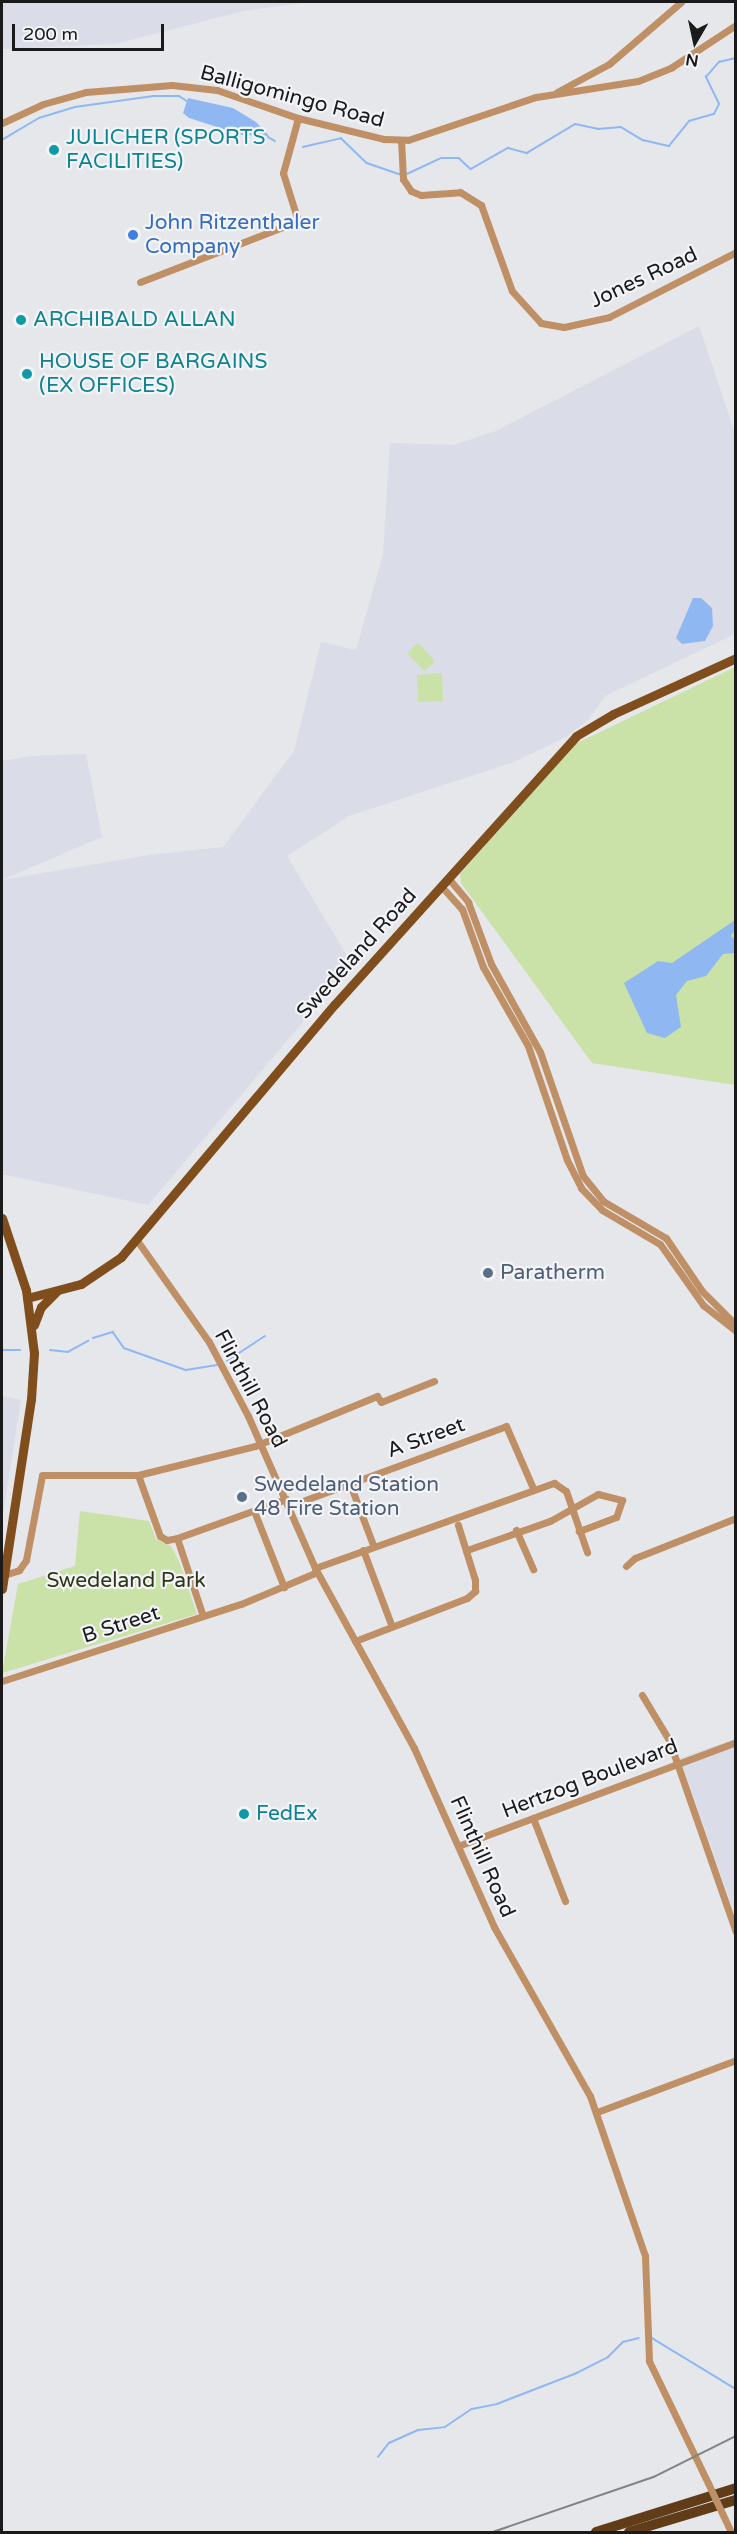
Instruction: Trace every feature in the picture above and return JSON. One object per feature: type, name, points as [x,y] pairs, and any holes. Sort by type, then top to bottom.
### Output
[{"type":"highway","points":[[596,2532],[735,2488]]},
{"type":"highway","points":[[629,2532],[735,2500]]},
{"type":"main road","name":"Swedeland Road","points":[[27,1298],[58,1291],[96,1277],[136,1239],[327,1013],[576,736],[623,709],[735,658]]},
{"type":"main road","points":[[2,1218],[27,1298],[32,1330],[31,1399],[2,1589]]},
{"type":"main road","points":[[32,1330],[41,1307],[58,1291]]},
{"type":"street","points":[[554,93],[609,64],[681,2]]},
{"type":"street","name":"Balligomingo Road","points":[[2,123],[43,104],[86,92],[153,85],[217,90],[298,118],[401,140],[554,93],[617,87],[651,77],[735,26]]},
{"type":"street","points":[[140,282],[298,221],[283,173],[298,118]]},
{"type":"street","name":"Jones Road","points":[[401,140],[403,179],[417,194],[459,192],[481,205],[512,291],[534,318],[551,327],[564,327],[609,317],[735,252]]},
{"type":"street","points":[[445,883],[468,902],[491,964],[540,1052],[583,1176],[603,1201],[666,1238],[702,1291],[735,1325]]},
{"type":"street","points":[[445,883],[462,909],[483,967],[528,1046],[567,1160],[581,1188],[602,1210],[660,1244],[703,1305],[735,1330]]},
{"type":"street","name":"Flinthill Road","points":[[136,1239],[209,1342],[263,1444],[316,1570],[414,1748],[494,1927],[597,2112],[645,2256],[649,2361],[731,2532]]},
{"type":"street","points":[[4,1575],[19,1570],[26,1560],[42,1475],[138,1475],[263,1444],[377,1396],[381,1402],[434,1381]]},
{"type":"street","name":"A Street","points":[[177,1538],[254,1511],[350,1484],[506,1426],[533,1488]]},
{"type":"street","points":[[138,1475],[160,1536],[167,1540],[177,1538],[202,1616]]},
{"type":"street","name":"B Street","points":[[2,1681],[284,1587],[373,1545],[533,1488],[554,1483],[563,1485],[572,1507]]},
{"type":"street","points":[[350,1484],[373,1545]]},
{"type":"street","points":[[467,1550],[516,1530],[550,1521],[598,1494],[622,1500],[616,1517],[579,1531]]},
{"type":"street","points":[[572,1507],[587,1552]]},
{"type":"street","points":[[254,1511],[284,1587]]},
{"type":"street","points":[[626,1566],[635,1558],[735,1518]]},
{"type":"street","points":[[355,1641],[391,1624],[467,1598],[475,1591],[467,1550],[458,1525]]},
{"type":"street","points":[[516,1530],[532,1569]]},
{"type":"street","points":[[363,1550],[391,1624]]},
{"type":"street","points":[[642,1695],[664,1728],[735,1932]]},
{"type":"street","name":"Hertzog Boulevard","points":[[458,1846],[734,1743]]},
{"type":"street","points":[[533,1818],[565,1901]]},
{"type":"street","points":[[597,2112],[735,2060]]},
{"type":"shaded area","points":[[2,2],[309,2],[243,11],[115,44],[3,49]]},
{"type":"shaded area","points":[[699,326],[735,433],[735,634],[605,696],[589,719],[566,737],[514,762],[349,816],[287,856],[352,964],[148,1205],[2,1174],[2,880],[149,855],[223,847],[294,751],[321,642],[356,650],[383,555],[390,443],[454,445],[496,431]]},
{"type":"shaded area","points":[[86,754],[102,837],[2,880],[2,761],[31,756]]},
{"type":"shaded area","points":[[2,1396],[21,1400],[2,1520]]},
{"type":"shaded area","points":[[735,1739],[735,1915],[680,1758]]},
{"type":"green space","points":[[418,643],[435,661],[425,671],[407,653]]},
{"type":"green space","points":[[735,667],[735,1085],[592,1063],[461,883],[460,874],[575,744]]},
{"type":"green space","points":[[442,673],[443,701],[418,702],[417,675]]},
{"type":"green space","name":"Swedeland Park","points":[[80,1511],[149,1521],[156,1539],[171,1546],[179,1561],[197,1614],[2,1673],[18,1584],[75,1566]]},
{"type":"water","points":[[188,98],[233,108],[256,122],[269,136],[242,135],[189,118],[183,113]]},
{"type":"water","points":[[693,598],[701,598],[712,608],[713,626],[705,641],[682,644],[676,638]]},
{"type":"water","points":[[735,920],[735,930],[731,936],[735,939],[735,953],[723,954],[706,976],[687,981],[676,995],[681,1027],[665,1038],[647,1033],[624,983],[658,961],[672,963]]},
{"type":"waterway","points":[[407,174],[442,158],[459,158],[471,169],[508,148],[527,153],[575,124],[598,129],[621,127],[643,140],[669,146],[689,121],[714,114],[719,104],[706,77],[719,62],[736,58]]},
{"type":"waterway","points":[[2,140],[39,118],[75,107],[153,96],[179,96],[187,101]]},
{"type":"waterway","points":[[268,137],[275,141]]},
{"type":"waterway","points":[[303,147],[341,138],[367,163],[399,174]]},
{"type":"waterway","points":[[93,1338],[113,1332],[124,1348],[186,1370],[217,1365]]},
{"type":"waterway","points":[[227,1361],[265,1336]]},
{"type":"waterway","points":[[50,1350],[68,1352],[88,1341]]},
{"type":"waterway","points":[[2,1350],[20,1350]]},
{"type":"waterway","points":[[378,2457],[389,2443],[418,2430],[445,2427],[472,2409],[497,2404],[577,2373],[608,2357],[623,2342],[639,2338]]},
{"type":"waterway","points":[[652,2338],[736,2389]]},
{"type":"railway","points":[[493,2532],[654,2477],[736,2436]]},
{"type":"place","name":"JULICHER (SPORTS FACILITIES)","points":[[54,150]]},
{"type":"place","name":"John Ritzenthaler Company","points":[[133,235]]},
{"type":"place","name":"ARCHIBALD ALLAN","points":[[21,320]]},
{"type":"place","name":"HOUSE OF BARGAINS (EX OFFICES)","points":[[27,374]]},
{"type":"place","name":"Paratherm","points":[[488,1273]]},
{"type":"place","name":"Swedeland Station 48 Fire Station","points":[[242,1497]]},
{"type":"place","name":"FedEx","points":[[244,1814]]}]
